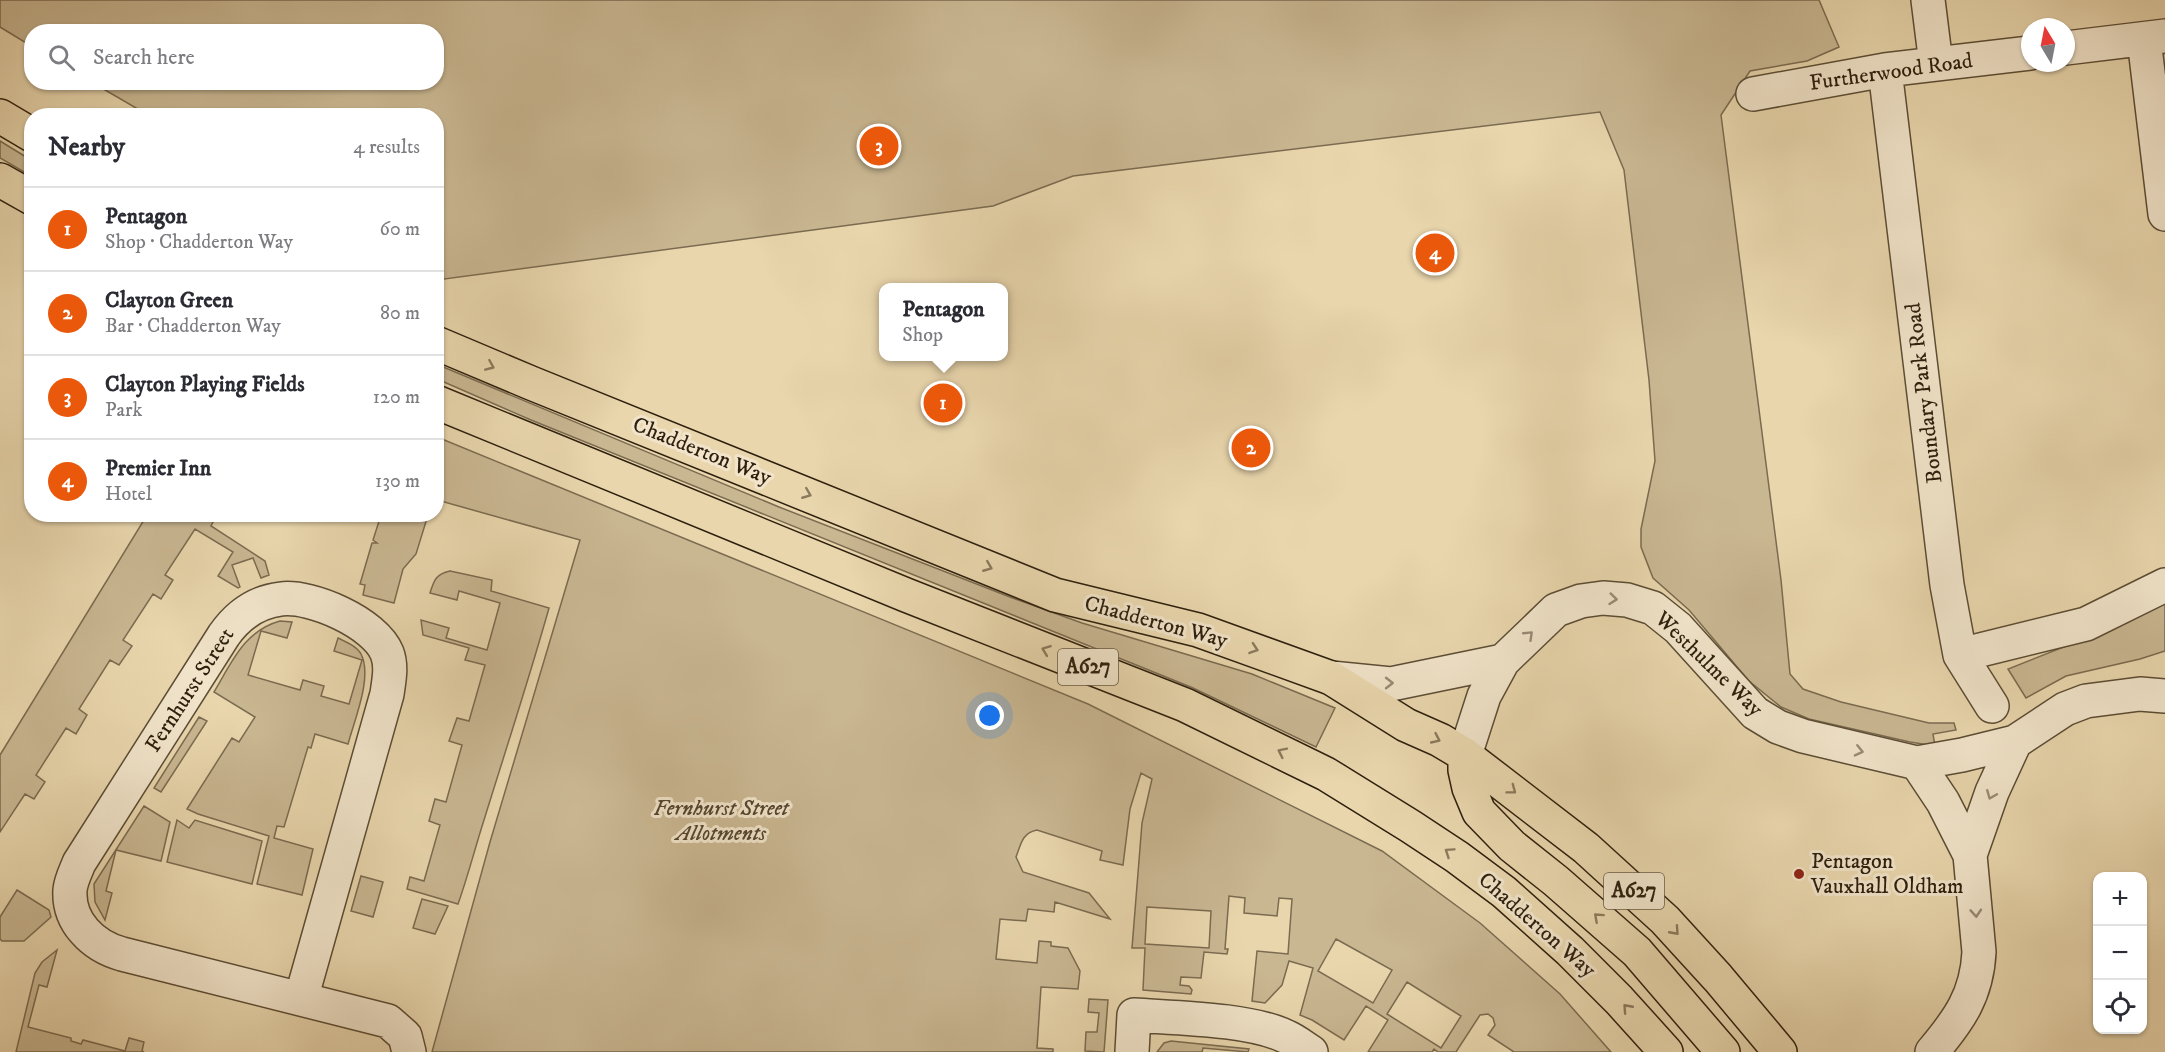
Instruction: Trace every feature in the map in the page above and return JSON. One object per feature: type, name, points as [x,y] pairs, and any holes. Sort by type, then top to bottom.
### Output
[{"type":"highway","points":[[0,116],[24,130]]},
{"type":"highway","points":[[0,180],[24,194]]},
{"type":"highway","name":"Chadderton Way","points":[[444,346],[1055,595],[1198,630],[1331,678],[1406,725],[1440,740],[1465,755],[1586,848],[1665,920],[1718,978],[1780,1052]]},
{"type":"highway","name":"Chadderton Way","points":[[444,405],[906,595],[1185,705],[1326,774],[1438,844],[1503,892],[1570,951],[1666,1052]]},
{"type":"highway","name":"A627","points":[[1465,755],[1465,770],[1469,788],[1479,812],[1512,846],[1637,952],[1724,1052]]},
{"type":"street","points":[[1928,0],[1936,64]]},
{"type":"street","points":[[2075,47],[2155,38],[2165,214]]},
{"type":"street","name":"Furtherwood Road","points":[[1754,94],[1885,70],[2021,54]]},
{"type":"street","name":"Boundary Park Road","points":[[1885,70],[1947,585],[1960,655],[1992,706]]},
{"type":"street","points":[[1960,655],[2086,624],[2165,585]]},
{"type":"street","name":"Westhulme Way","points":[[1465,755],[1484,696],[1503,661],[1556,610],[1581,601],[1603,598],[1627,600],[1653,608],[1678,628],[1755,713],[1778,727],[1824,742],[1917,763],[2015,742],[2065,710],[2086,701],[2140,694],[2165,696]]},
{"type":"street","name":"Fernhurst Street","points":[[301,999],[387,693],[390,674],[383,646],[360,624],[342,614],[307,601],[282,599],[262,604],[243,613],[231,626],[79,863],[70,890],[73,911],[85,932],[102,947],[115,952],[388,1021],[405,1036],[409,1052]]},
{"type":"street","points":[[1331,678],[1391,684],[1503,661]]},
{"type":"street","points":[[1970,855],[1992,792],[2015,742]]},
{"type":"street","points":[[1917,763],[1943,802],[1970,855],[1979,952],[1970,999],[1958,1021],[1932,1052]]},
{"type":"street","points":[[1132,1052],[1134,1015],[1199,1020],[1256,1028],[1286,1036],[1311,1052]]},
{"type":"green space","points":[[0,0],[1819,0],[1839,47],[1807,61],[1750,71],[1721,115],[1781,580],[1790,674],[1803,689],[1841,702],[1929,723],[1954,723],[1956,730],[1933,734],[1935,746],[1809,719],[1781,707],[1749,681],[1689,610],[1653,578],[1641,547],[1641,529],[1655,461],[1649,380],[1624,170],[1600,112],[1073,176],[993,206],[444,279],[444,108],[136,108],[105,90],[444,90],[444,24],[24,24],[24,42],[0,27]]},
{"type":"green space","points":[[0,141],[24,156],[24,172],[0,158]]},
{"type":"green space","points":[[444,367],[779,507],[1010,597],[1082,623],[1252,674],[1335,708],[1316,747],[1193,688],[531,420],[444,382]]},
{"type":"green space","name":"Fernhurst Street Allotments","points":[[444,440],[1088,704],[1382,851],[1480,923],[1560,994],[1611,1052],[1514,1052],[1488,1035],[1495,1025],[1493,1018],[1488,1014],[1480,1015],[1456,1052],[1438,1052],[1434,1049],[1432,1052],[1368,1052],[1388,1020],[1366,1006],[1344,1040],[1300,1015],[1313,968],[1289,961],[1282,985],[1265,1003],[1252,1001],[1257,951],[1288,954],[1292,899],[1279,898],[1277,916],[1244,913],[1245,898],[1229,896],[1225,949],[1228,949],[1227,954],[1204,952],[1201,978],[1181,977],[1180,985],[1189,986],[1192,990],[1191,994],[1143,990],[1145,948],[1132,948],[1142,823],[1152,779],[1141,773],[1130,809],[1123,865],[1100,860],[1102,851],[1037,830],[1025,836],[1016,857],[1023,872],[1089,893],[1110,919],[1055,902],[1054,912],[1028,909],[1026,921],[1000,919],[996,959],[1037,963],[1039,941],[1051,942],[1051,946],[1068,948],[1080,971],[1078,989],[1041,987],[1037,1048],[1053,1049],[1053,1052],[432,1052],[490,842],[580,540],[444,502]],"holes":[[[1147,907],[1211,911],[1209,948],[1145,944]],[[1336,939],[1392,970],[1373,1003],[1318,971]],[[1407,982],[1461,1016],[1441,1048],[1387,1014]]]},
{"type":"green space","points":[[143,522],[213,522],[211,526],[265,561],[269,575],[261,578],[253,558],[232,565],[240,587],[238,588],[218,576],[233,552],[195,529],[165,575],[173,580],[161,599],[153,594],[123,640],[132,646],[119,665],[110,660],[79,709],[87,715],[76,734],[66,728],[36,775],[45,782],[34,799],[25,794],[0,832],[0,755]]},
{"type":"green space","points":[[379,522],[426,522],[416,554],[403,569],[394,603],[363,595],[365,585],[360,584],[372,543],[377,543],[373,540]]},
{"type":"green space","points":[[450,571],[492,580],[491,591],[549,608],[458,904],[407,889],[410,877],[424,881],[440,825],[429,821],[435,799],[446,802],[462,745],[449,741],[457,718],[469,721],[485,665],[465,660],[469,648],[423,635],[421,620],[449,628],[446,638],[487,650],[500,603],[459,591],[457,600],[430,593],[436,578]]},
{"type":"green space","points":[[2165,602],[2165,651],[2066,676],[2026,698],[2008,669],[2099,633]]},
{"type":"green space","points":[[280,621],[292,622],[287,638],[261,631],[248,675],[300,690],[303,680],[324,686],[321,696],[349,704],[362,660],[334,651],[338,638],[351,644],[361,654],[365,675],[364,687],[348,744],[315,734],[311,748],[308,747],[284,827],[277,826],[274,838],[313,849],[302,895],[257,884],[269,836],[187,809],[232,738],[239,742],[255,717],[214,692],[233,659],[248,640],[257,632]]},
{"type":"green space","points":[[199,717],[207,721],[161,792],[154,788]]},
{"type":"green space","points":[[144,806],[170,822],[161,861],[116,850],[106,891],[112,893],[105,920],[95,902],[94,884]]},
{"type":"green space","points":[[177,820],[189,828],[195,820],[262,841],[252,884],[167,862]]},
{"type":"green space","points":[[361,876],[383,882],[373,917],[351,911]]},
{"type":"green space","points":[[17,890],[49,910],[51,917],[24,941],[2,941],[0,939],[0,917]]},
{"type":"green space","points":[[422,899],[448,906],[435,934],[413,928]]},
{"type":"green space","points":[[57,950],[47,987],[39,985],[28,1027],[71,1038],[71,1041],[81,1044],[83,1040],[125,1051],[129,1038],[144,1042],[142,1051],[144,1052],[16,1052],[35,973],[42,962]]},
{"type":"green space","points":[[1089,999],[1108,1000],[1104,1052],[1085,1051],[1086,1032],[1097,1032],[1099,1013],[1088,1012]]},
{"type":"green space","points":[[1171,1041],[1249,1049],[1248,1052],[1203,1048],[1202,1052],[1157,1052],[1164,1043]]},
{"type":"place","name":"Clayton Playing Fields","points":[[879,146]]},
{"type":"place","name":"Premier Inn","points":[[1435,253]]},
{"type":"place","name":"Pentagon","points":[[943,403]]},
{"type":"place","name":"Clayton Green","points":[[1251,448]]},
{"type":"place","name":"Pentagon Vauxhall Oldham","points":[[1799,874]]}]
